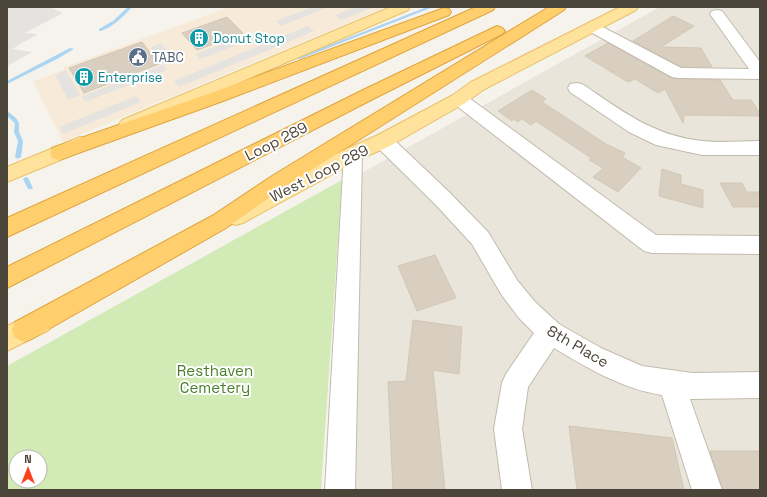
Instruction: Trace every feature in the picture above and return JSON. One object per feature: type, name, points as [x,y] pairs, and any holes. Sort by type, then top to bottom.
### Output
[{"type":"highway","points":[[59,153],[217,98],[458,7]]},
{"type":"highway","points":[[7,228],[488,7]]},
{"type":"highway","name":"Loop 289","points":[[7,278],[369,94],[547,7]]},
{"type":"highway","points":[[24,330],[218,222],[279,181],[558,7]]},
{"type":"main road","name":"West Loop 289","points":[[7,339],[353,154],[383,141],[459,99],[477,86],[631,7]]},
{"type":"main road","points":[[7,175],[398,8]]},
{"type":"street","points":[[717,14],[760,74]]},
{"type":"street","points":[[592,27],[678,73],[760,74]]},
{"type":"street","points":[[576,88],[636,128],[663,140],[702,148],[760,148]]},
{"type":"street","points":[[459,99],[652,244],[760,244]]},
{"type":"street","name":"8th Place","points":[[383,141],[442,198],[480,238],[509,287],[527,310],[550,332],[592,357],[642,379],[693,386],[760,385]]},
{"type":"street","points":[[340,490],[353,154]]},
{"type":"street","points":[[518,490],[508,428],[515,383],[550,332]]},
{"type":"street","points":[[672,382],[707,490]]},
{"type":"shaded area","points":[[7,7],[49,7],[63,13],[25,33],[38,34],[12,49],[32,52],[7,66]]},
{"type":"shaded area","points":[[230,7],[380,7],[382,9],[63,142],[33,81],[64,70],[64,67]]},
{"type":"shaded area","points":[[312,7],[329,7],[281,26],[276,21]]},
{"type":"shaded area","points":[[356,7],[374,7],[341,20],[335,15]]},
{"type":"shaded area","points":[[660,7],[760,7],[760,490],[348,490],[360,174]]},
{"type":"shaded area","points":[[308,26],[314,31],[179,87],[174,81]]},
{"type":"shaded area","points":[[248,34],[253,39],[200,59],[196,54]]},
{"type":"shaded area","points":[[161,43],[174,60],[163,64],[151,47]]},
{"type":"shaded area","points":[[163,65],[167,70],[85,102],[82,96]]},
{"type":"shaded area","points":[[66,70],[80,95],[68,100],[55,75]]},
{"type":"shaded area","points":[[136,96],[141,102],[63,134],[59,127]]},
{"type":"green space","name":"Resthaven Cemetery","points":[[342,180],[321,490],[7,490],[7,366]]},
{"type":"building","points":[[673,16],[694,26],[661,47],[701,48],[712,67],[681,67],[633,41]]},
{"type":"building","points":[[227,17],[243,33],[197,50],[182,33]]},
{"type":"building","points":[[142,42],[159,64],[84,93],[69,68]]},
{"type":"building","points":[[608,43],[672,78],[720,80],[733,100],[751,100],[760,113],[760,116],[684,115],[683,123],[665,89],[658,93],[635,79],[628,82],[585,56]]},
{"type":"building","points":[[532,90],[546,99],[542,102],[606,144],[625,153],[622,157],[641,168],[618,192],[593,177],[603,168],[589,160],[591,158],[536,121],[531,125],[522,119],[517,122],[514,119],[512,121],[498,111]]},
{"type":"building","points":[[662,169],[681,175],[681,184],[703,190],[703,208],[659,196]]},
{"type":"building","points":[[720,183],[742,183],[747,192],[760,192],[760,207],[733,207]]},
{"type":"building","points":[[435,255],[456,298],[417,311],[398,266]]},
{"type":"building","points":[[413,320],[462,327],[459,374],[433,370],[445,490],[393,490],[388,382],[406,381]]},
{"type":"building","points":[[569,426],[672,438],[684,490],[577,490]]},
{"type":"building","points":[[710,451],[760,451],[760,490],[723,490]]},
{"type":"waterway","points":[[100,30],[114,22],[130,7]]},
{"type":"waterway","points":[[298,58],[431,7]]},
{"type":"waterway","points":[[7,83],[72,49]]},
{"type":"waterway","points":[[7,113],[17,123],[16,132],[21,141],[18,157]]},
{"type":"waterway","points":[[26,179],[30,188]]},
{"type":"place","name":"Donut Stop","points":[[199,38]]},
{"type":"place","name":"TABC","points":[[138,57]]},
{"type":"place","name":"Enterprise","points":[[84,77]]}]
